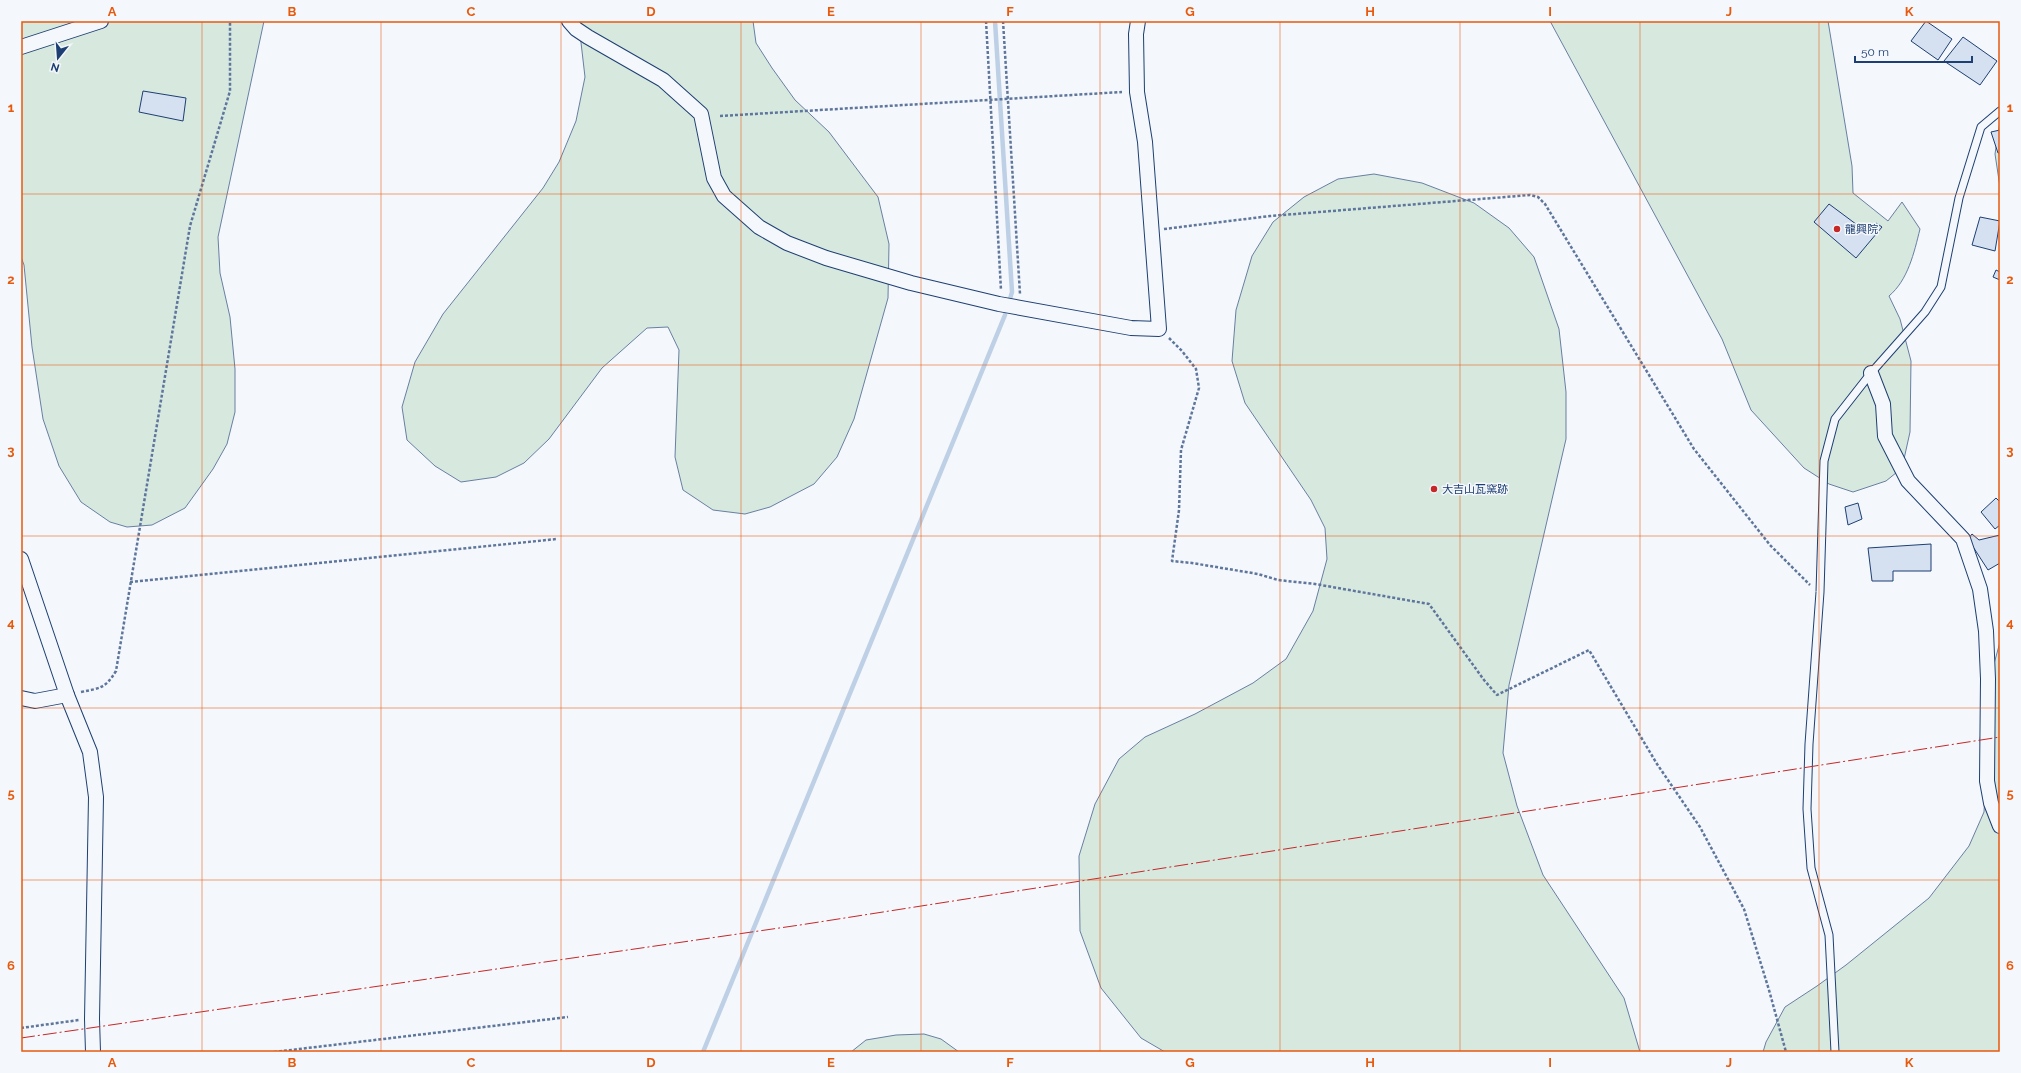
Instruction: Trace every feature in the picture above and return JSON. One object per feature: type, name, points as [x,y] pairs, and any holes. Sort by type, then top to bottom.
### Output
[{"type":"street","points":[[21,47],[102,21]]},
{"type":"street","points":[[569,21],[576,29],[588,37],[663,80],[701,114],[704,122],[714,178],[724,196],[743,215],[759,227],[788,243],[826,258],[911,283],[999,304],[1131,328],[1159,329],[1145,142],[1137,92],[1136,34],[1138,21]]},
{"type":"street","points":[[1871,373],[1883,404],[1885,436],[1908,481],[1964,539],[1980,589],[1986,631],[1988,679],[1987,781],[1991,803],[2000,826]]},
{"type":"street","points":[[21,559],[67,694],[90,752],[96,797],[92,1018],[93,1052]]},
{"type":"street","points":[[21,698],[35,701],[67,694]]},
{"type":"lane","points":[[1835,1052],[1829,935],[1811,868],[1807,809],[1809,744],[1820,592],[1824,460],[1835,419],[1871,373],[1925,312],[1941,287],[1959,198],[1981,127],[2000,111]]},
{"type":"path","points":[[67,694],[100,688],[108,683],[116,671],[190,226],[230,91],[230,21]]},
{"type":"path","points":[[986,21],[1001,289],[999,304]]},
{"type":"path","points":[[1003,21],[1020,296]]},
{"type":"path","points":[[720,116],[990,99],[1137,92]]},
{"type":"path","points":[[1151,231],[1278,216],[1530,195],[1538,197],[1545,204],[1694,449],[1770,545],[1803,580],[1820,592]]},
{"type":"path","points":[[1159,329],[1182,351],[1196,369],[1199,388],[1181,450],[1179,510],[1172,561],[1258,574],[1278,580],[1315,584],[1429,604],[1496,695],[1589,650],[1657,764],[1700,827],[1744,909],[1786,1052]]},
{"type":"path","points":[[130,582],[557,538]]},
{"type":"path","points":[[274,1052],[568,1017]]},
{"type":"path","points":[[21,1028],[92,1018]]},
{"type":"shaded area","points":[[21,21],[264,21],[218,237],[220,273],[230,317],[235,369],[235,412],[227,444],[213,469],[185,508],[152,525],[127,527],[110,522],[81,502],[59,466],[43,419],[32,347],[24,265],[21,257]]},
{"type":"shaded area","points":[[576,21],[753,21],[756,43],[772,68],[795,100],[829,132],[878,197],[889,244],[888,298],[854,419],[837,457],[814,484],[770,507],[745,514],[713,510],[683,490],[675,457],[679,350],[668,327],[647,328],[602,368],[549,439],[524,463],[496,477],[461,482],[435,466],[407,440],[402,407],[415,362],[443,314],[543,188],[559,162],[576,121],[585,77],[580,34]]},
{"type":"shaded area","points":[[1550,21],[1828,21],[1852,166],[1853,193],[1888,221],[1902,202],[1920,229],[1913,257],[1906,274],[1896,290],[1889,296],[1900,319],[1911,361],[1910,432],[1902,468],[1886,481],[1853,492],[1829,484],[1804,468],[1751,410],[1722,339]]},
{"type":"shaded area","points":[[2000,121],[2000,187],[1995,154]]},
{"type":"shaded area","points":[[1374,174],[1422,183],[1474,203],[1509,228],[1534,257],[1559,329],[1566,392],[1566,439],[1509,685],[1503,753],[1517,806],[1543,875],[1624,998],[1640,1052],[1165,1052],[1141,1038],[1101,988],[1080,931],[1079,856],[1095,804],[1119,759],[1145,737],[1195,714],[1253,683],[1286,659],[1313,611],[1327,559],[1325,528],[1311,500],[1245,403],[1232,361],[1236,310],[1252,256],[1273,222],[1304,197],[1338,179]]},
{"type":"shaded area","points":[[2000,642],[2000,1052],[1763,1052],[1766,1042],[1785,1007],[1846,965],[1929,898],[1969,846],[1984,812],[1986,776],[1980,740],[1986,693]]},
{"type":"shaded area","points":[[924,1034],[941,1039],[959,1052],[851,1052],[866,1040],[896,1035]]},
{"type":"building","points":[[1926,21],[1952,39],[1938,60],[1911,41]]},
{"type":"building","points":[[1963,37],[1997,61],[1980,85],[1944,61]]},
{"type":"building","points":[[143,91],[186,98],[183,121],[139,112]]},
{"type":"building","points":[[2000,130],[2000,153],[1998,153],[1991,132]]},
{"type":"building","points":[[1829,204],[1868,233],[1876,223],[1882,227],[1856,258],[1814,222]]},
{"type":"building","points":[[1980,217],[2000,221],[1995,251],[1972,245]]},
{"type":"building","points":[[1996,270],[2000,272],[2000,280],[1993,277]]},
{"type":"building","points":[[1996,498],[2000,502],[2000,525],[1995,529],[1981,512]]},
{"type":"building","points":[[1858,503],[1862,519],[1848,525],[1845,507]]},
{"type":"building","points":[[1972,534],[1979,540],[2000,535],[2000,563],[1988,570],[1968,539]]},
{"type":"building","points":[[1931,544],[1931,571],[1893,571],[1893,581],[1872,581],[1868,548]]},
{"type":"waterway","points":[[995,21],[1012,292],[1010,299]]},
{"type":"waterway","points":[[703,1052],[1005,315]]},
{"type":"power","points":[[21,1038],[800,925],[2000,737]]},
{"type":"place","name":"龍興院","points":[[1837,229]]},
{"type":"place","name":"大吉山瓦窯跡","points":[[1434,489]]}]
